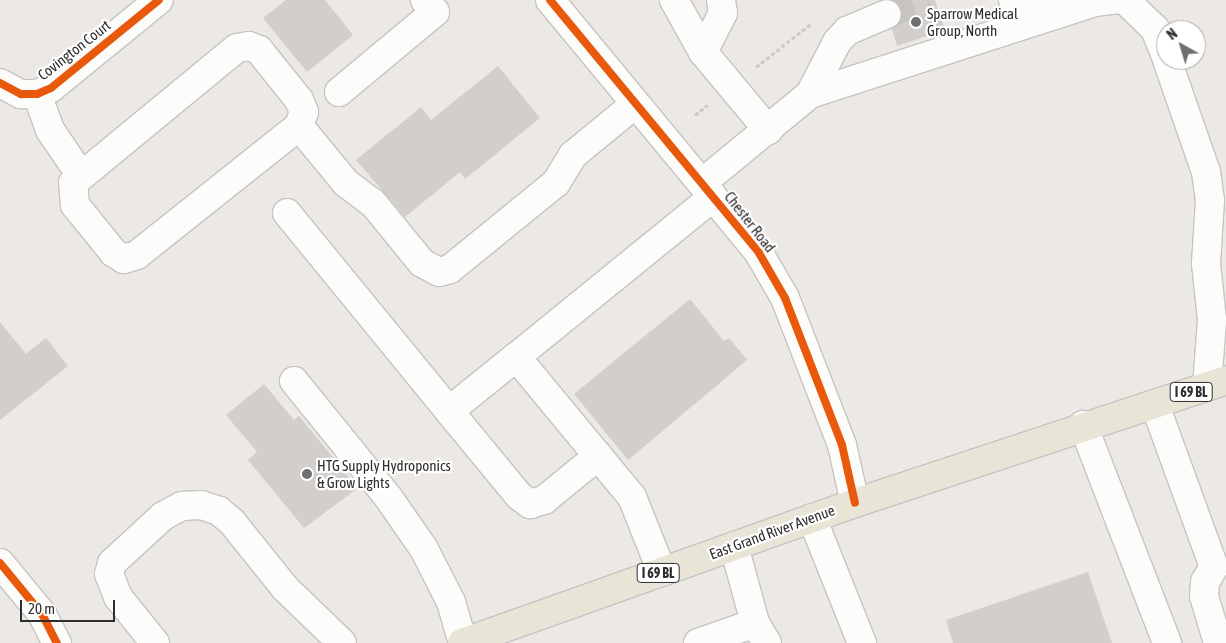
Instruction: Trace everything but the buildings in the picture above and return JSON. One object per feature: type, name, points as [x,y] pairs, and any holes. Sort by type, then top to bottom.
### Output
[{"type":"main road","name":"East Grand River Avenue","points":[[462,643],[855,503],[1083,425],[1155,405],[1217,383]]},
{"type":"street","name":"Covington Court","points":[[0,83],[21,94],[37,94],[51,88],[159,0]]},
{"type":"street","name":"Chester Road","points":[[550,0],[759,253],[785,298],[842,445],[855,503]]},
{"type":"street","points":[[674,0],[703,52],[768,130]]},
{"type":"street","points":[[703,52],[723,13],[722,0]]},
{"type":"street","points":[[1013,0],[1034,11],[1058,13]]},
{"type":"street","points":[[810,94],[1058,13],[1094,2],[1114,0]]},
{"type":"street","points":[[1125,0],[1156,31]]},
{"type":"street","points":[[339,92],[437,4]]},
{"type":"street","points":[[450,411],[707,190],[768,130],[810,94],[837,42],[847,31],[887,14]]},
{"type":"street","points":[[249,46],[259,50],[287,86],[304,112],[299,126],[137,255],[124,259],[114,253],[75,205],[73,183],[80,174],[237,48],[249,46]]},
{"type":"street","points":[[1171,70],[1206,172],[1210,200],[1206,263],[1217,383]]},
{"type":"street","points":[[37,94],[50,130],[80,174]]},
{"type":"street","points":[[299,126],[346,183],[373,203],[422,263],[439,272],[450,269],[556,183],[573,155],[635,104]]},
{"type":"street","points":[[287,213],[519,496],[530,504],[544,500],[598,456]]},
{"type":"street","points":[[1206,263],[1226,297]]},
{"type":"street","points":[[516,356],[632,497],[662,572]]},
{"type":"street","points":[[294,382],[388,497],[424,549],[451,602],[462,643]]},
{"type":"street","points":[[1155,405],[1220,574],[1205,582],[1204,596],[1218,643]]},
{"type":"street","points":[[1083,425],[1167,643]]},
{"type":"street","points":[[155,643],[115,592],[109,574],[112,563],[163,516],[182,506],[201,505],[219,511],[232,522],[285,588],[342,643]]},
{"type":"street","points":[[812,518],[862,643]]},
{"type":"street","points":[[698,643],[761,633],[734,546]]},
{"type":"street","points":[[0,563],[42,614],[57,643]]},
{"type":"path","points":[[694,116],[814,21]]},
{"type":"tunnel","points":[[887,14],[929,0]]},
{"type":"cycle path","points":[[0,83],[21,94],[37,94],[51,88],[159,0]]},
{"type":"cycle path","points":[[550,0],[759,253],[785,298],[842,445],[855,503]]},
{"type":"cycle path","points":[[0,563],[42,614],[57,643]]},
{"type":"place","name":"Sparrow Medical Group, North","points":[[916,22]]},
{"type":"place","name":"HTG Supply Hydroponics & Grow Lights","points":[[307,474]]}]
